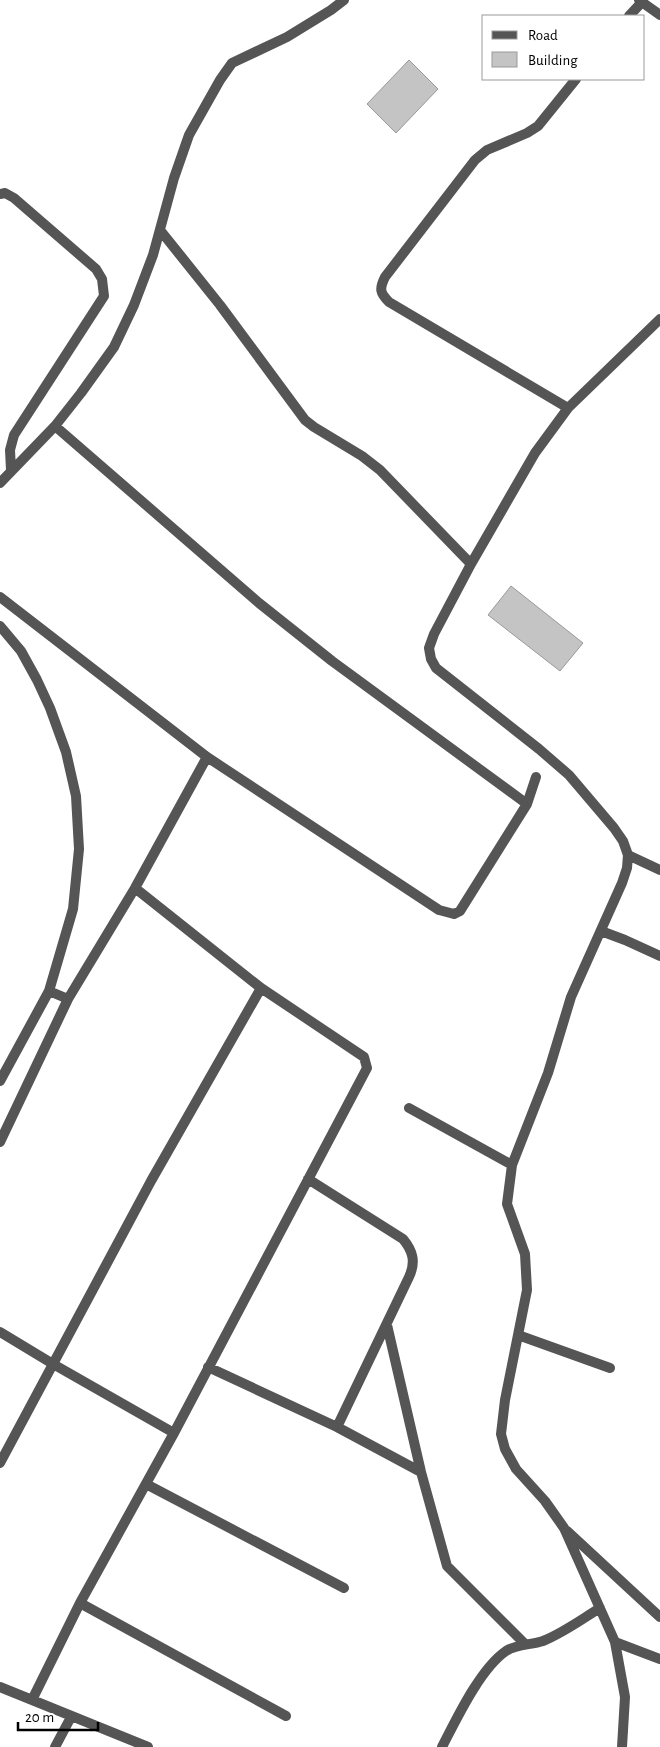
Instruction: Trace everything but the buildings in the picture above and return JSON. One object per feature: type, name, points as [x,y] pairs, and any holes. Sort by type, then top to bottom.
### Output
[{"type":"street","points":[[0,483],[55,426],[114,346],[134,306],[153,255],[174,178],[189,136],[220,80],[232,63],[287,37],[332,10],[344,0]]},
{"type":"street","points":[[630,15],[640,1],[660,15]]},
{"type":"street","points":[[568,408],[389,302],[381,294],[380,287],[385,277],[475,160],[487,150],[527,133],[538,126],[575,80]]},
{"type":"street","points":[[0,194],[5,193],[14,198],[96,269],[102,279],[104,296],[14,435],[10,450],[11,470]]},
{"type":"street","points":[[160,230],[220,305],[305,420],[355,451],[380,470],[471,564]]},
{"type":"street","points":[[622,1747],[625,1696],[614,1642],[564,1528],[545,1501],[516,1469],[505,1449],[501,1434],[505,1400],[526,1290],[526,1254],[506,1204],[512,1166],[548,1073],[571,997],[622,883],[627,868],[628,855],[623,841],[614,828],[569,775],[540,749],[436,668],[431,659],[429,648],[434,634],[471,564],[535,453],[568,408],[660,319]]},
{"type":"street","points":[[55,426],[259,603],[340,666],[527,804]]},
{"type":"street","points":[[0,597],[207,757],[439,910],[454,914],[460,911],[527,804],[536,776]]},
{"type":"street","points":[[0,626],[21,651],[50,708],[66,752],[76,796],[79,849],[74,909],[49,991],[0,1080]]},
{"type":"street","points":[[0,1142],[68,999],[135,888],[207,757]]},
{"type":"street","points":[[628,855],[660,870]]},
{"type":"street","points":[[32,1700],[80,1602],[174,1433],[367,1071],[364,1057],[261,988],[135,888]]},
{"type":"street","points":[[601,931],[660,956]]},
{"type":"street","points":[[0,1462],[151,1180],[261,988]]},
{"type":"street","points":[[49,991],[68,999]]},
{"type":"street","points":[[409,1108],[512,1166]]},
{"type":"street","points":[[308,1179],[403,1238],[410,1248],[413,1258],[413,1269],[337,1427]]},
{"type":"street","points":[[387,1325],[421,1472],[447,1566],[525,1644]]},
{"type":"street","points":[[0,1332],[174,1433]]},
{"type":"street","points":[[518,1335],[610,1368]]},
{"type":"street","points":[[208,1367],[337,1427],[421,1472]]},
{"type":"street","points":[[146,1484],[344,1588]]},
{"type":"street","points":[[564,1528],[660,1617]]},
{"type":"street","points":[[80,1602],[286,1716]]},
{"type":"street","points":[[442,1747],[471,1694],[488,1669],[508,1649],[542,1641],[600,1608]]},
{"type":"street","points":[[614,1642],[660,1659]]},
{"type":"street","points":[[0,1687],[148,1747]]},
{"type":"street","points":[[55,1747],[71,1717]]}]
